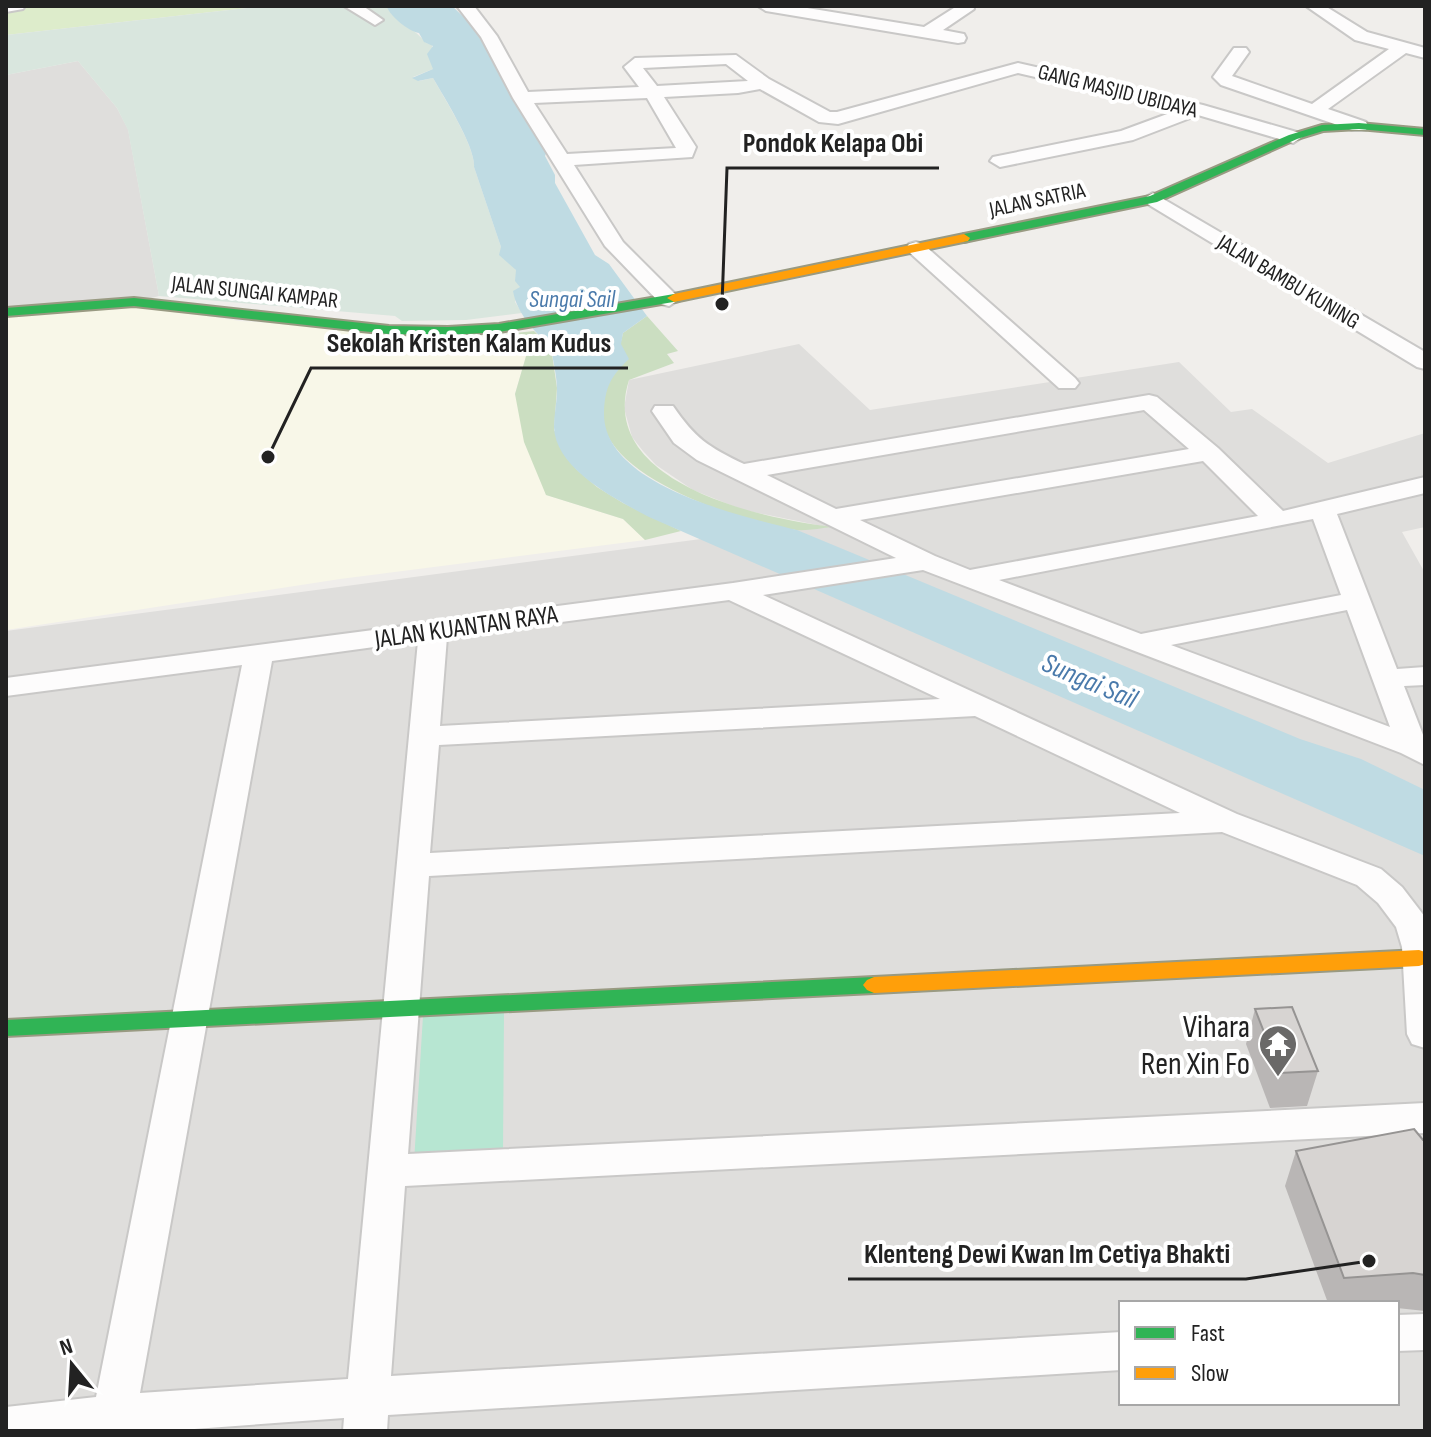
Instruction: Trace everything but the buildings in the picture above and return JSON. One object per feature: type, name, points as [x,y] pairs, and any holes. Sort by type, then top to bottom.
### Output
[{"type":"street","points":[[6,7],[17,6]]},
{"type":"street","points":[[352,6],[375,20]]},
{"type":"street","points":[[465,6],[489,36],[522,98],[615,246],[659,301]]},
{"type":"street","points":[[766,6],[958,38]]},
{"type":"street","points":[[927,33],[966,9],[965,6]]},
{"type":"street","points":[[1314,6],[1361,36],[1425,53]]},
{"type":"street","points":[[1315,111],[1370,68],[1402,48]]},
{"type":"street","points":[[1240,52],[1222,77],[1227,81],[1359,126]]},
{"type":"street","name":"GANG MASJID UBIDAYA","points":[[653,93],[633,67],[634,64],[730,59],[763,83],[832,119],[1018,68],[1197,109],[1293,137]]},
{"type":"street","points":[[522,98],[738,88],[763,83]]},
{"type":"street","points":[[562,160],[685,153],[686,147],[653,93]]},
{"type":"street","points":[[1000,161],[1126,136],[1197,109]]},
{"type":"street","name":"JALAN SATRIA","points":[[659,301],[1153,199],[1293,137],[1322,128],[1359,126],[1425,132]]},
{"type":"street","name":"JALAN BAMBU KUNING","points":[[1153,199],[1425,362]]},
{"type":"street","points":[[916,248],[1067,383]]},
{"type":"street","name":"JALAN SUNGAI KAMPAR","points":[[6,312],[134,302],[389,330],[448,331],[499,328],[659,301]]},
{"type":"street","points":[[740,472],[1145,402],[1155,404],[1277,520]]},
{"type":"street","points":[[664,411],[683,438],[706,455],[833,517],[916,563],[969,578],[1418,750]]},
{"type":"street","points":[[833,517],[1209,453]]},
{"type":"street","points":[[969,578],[1277,520],[1425,485]]},
{"type":"street","points":[[1323,510],[1418,750]]},
{"type":"street","name":"JALAN KUANTAN RAYA","points":[[6,687],[733,591],[916,563]]},
{"type":"street","points":[[733,591],[1226,822],[1369,877],[1390,895],[1412,924],[1419,958],[1425,1034]]},
{"type":"street","points":[[1138,643],[1357,600]]},
{"type":"street","points":[[368,1414],[433,630]]},
{"type":"street","points":[[112,1423],[192,1019],[259,653]]},
{"type":"street","points":[[1387,678],[1425,676]]},
{"type":"street","points":[[424,736],[979,707]]},
{"type":"street","points":[[414,865],[1226,822]]},
{"type":"street","points":[[6,1028],[1419,958]]},
{"type":"street","points":[[389,1171],[1425,1118]]},
{"type":"street","points":[[1399,1333],[1425,1332]]},
{"type":"street","points":[[6,1427],[368,1414],[1119,1351]]},
{"type":"shaded area","points":[[264,6],[388,6],[426,43],[432,44],[433,69],[413,77],[419,81],[433,78],[465,135],[501,247],[516,270],[520,287],[515,302],[522,313],[466,320],[402,321],[395,316],[159,296],[128,130],[117,108],[78,61],[6,75],[6,35]]},
{"type":"shaded area","points":[[78,61],[117,108],[128,129],[159,296],[129,304],[6,316],[6,75]]},
{"type":"shaded area","points":[[129,304],[239,321],[531,339],[515,394],[546,495],[623,519],[645,540],[340,579],[6,630],[6,316]]},
{"type":"shaded area","points":[[799,344],[870,410],[1179,362],[1231,412],[1252,409],[1328,463],[1425,433],[1425,527],[1402,532],[1425,573],[1425,1431],[6,1431],[6,631],[701,539],[827,527],[743,510],[693,490],[656,465],[643,451],[632,437],[624,408],[629,380]]},
{"type":"green space","points":[[6,6],[264,6],[6,35]]},
{"type":"green space","points":[[647,316],[678,351],[667,354],[674,363],[629,380],[625,416],[637,445],[660,470],[692,489],[767,515],[833,527],[796,530],[718,509],[659,483],[616,448],[605,429],[605,393],[623,333]]},
{"type":"green space","points":[[534,331],[551,347],[557,388],[554,430],[576,469],[623,503],[681,531],[645,540],[623,519],[546,495],[524,442],[515,394],[531,339],[485,336]]},
{"type":"green space","points":[[504,1011],[503,1156],[414,1162],[423,1016]]},
{"type":"water","name":"Sungai Sail","points":[[452,6],[471,24],[548,149],[545,156],[555,175],[555,183],[595,255],[609,264],[647,316],[623,333],[621,344],[629,359],[610,382],[605,403],[609,438],[626,460],[679,494],[797,530],[1300,739],[1361,759],[1425,790],[1425,856],[649,517],[605,492],[576,469],[557,442],[554,427],[557,385],[551,347],[518,307],[513,291],[520,287],[515,281],[516,270],[499,255],[501,247],[470,148],[433,78],[418,81],[412,78],[433,69],[427,54],[433,46],[424,42],[419,33],[400,23],[387,7]]},
{"type":"traffic: fast","points":[[964,238],[1153,199],[1293,137],[1322,128],[1359,126],[1425,132]]},
{"type":"traffic: fast","points":[[6,312],[134,302],[389,330],[448,331],[499,328],[674,298]]},
{"type":"traffic: fast","points":[[6,1028],[874,985]]},
{"type":"traffic: slow","points":[[674,298],[964,238]]},
{"type":"traffic: slow","points":[[874,985],[1419,958]]},
{"type":"place","name":"Pondok Kelapa Obi","points":[[722,304]]},
{"type":"place","name":"Sekolah Kristen Kalam Kudus","points":[[268,457]]},
{"type":"place","name":"Vihara Ren Xin Fo","points":[[1278,1078]]},
{"type":"place","name":"Klenteng Dewi Kwan Im Cetiya Bhakti","points":[[1369,1261]]}]
